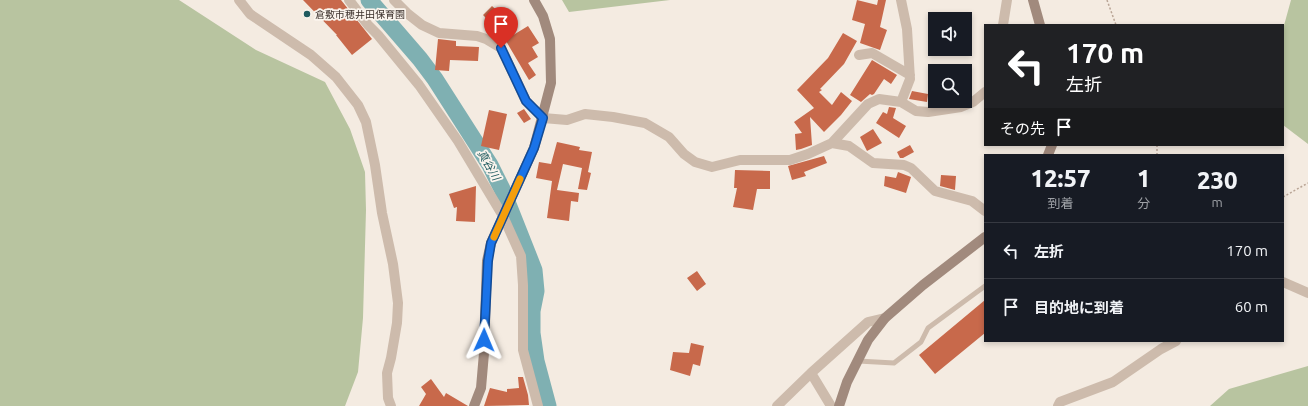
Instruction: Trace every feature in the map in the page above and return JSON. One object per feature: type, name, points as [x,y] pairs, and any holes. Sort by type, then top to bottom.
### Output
[{"type":"street","points":[[239,0],[250,14],[311,55],[336,77],[358,105],[366,122],[375,165],[382,213],[393,264],[398,304],[397,323],[387,373],[388,398],[391,406]]},
{"type":"street","points":[[349,0],[368,25],[419,85],[505,213],[521,256],[523,285],[523,350],[538,406]]},
{"type":"street","points":[[394,0],[422,25],[439,33],[478,36],[501,48],[526,101],[543,118],[566,120],[585,114],[645,123],[669,137],[684,154],[695,162],[712,167],[740,160],[790,160],[808,154],[832,143],[868,104],[879,99],[901,102],[916,111],[928,112],[961,107],[973,102],[984,93]]},
{"type":"street","points":[[474,406],[481,388],[488,261],[491,243],[534,148],[551,83],[550,39],[543,16],[534,0]]},
{"type":"street","points":[[901,0],[907,29],[910,76],[901,102]]},
{"type":"street","points":[[1003,24],[1007,0]]},
{"type":"street","points":[[1032,0],[1040,24]]},
{"type":"street","points":[[859,55],[872,53],[910,76]]},
{"type":"street","points":[[832,143],[850,146],[873,163],[904,165],[911,168],[936,191],[972,201],[984,210]]},
{"type":"street","points":[[839,406],[847,382],[868,340],[885,318],[984,238]]},
{"type":"street","points":[[1284,282],[1308,293]]},
{"type":"street","points":[[777,406],[811,372],[868,322],[885,318]]},
{"type":"street","points":[[1058,406],[1060,402],[1113,382],[1161,349],[1174,342]]},
{"type":"street","points":[[811,372],[830,406]]},
{"type":"lane","points":[[858,361],[894,363],[921,342],[928,328],[984,287]]},
{"type":"path","points":[[1107,0],[1116,24]]},
{"type":"path","points":[[1284,196],[1308,183]]},
{"type":"green space","points":[[0,0],[179,0],[256,50],[325,82],[350,129],[365,172],[366,210],[363,318],[358,372],[345,406],[0,406]]},
{"type":"green space","points":[[562,0],[670,0],[569,12]]},
{"type":"green space","points":[[1291,0],[1308,0],[1308,144],[1284,126],[1284,25]]},
{"type":"green space","points":[[1308,366],[1308,406],[1210,406],[1229,389]]},
{"type":"building","points":[[303,0],[341,0],[372,39],[352,55],[337,35]]},
{"type":"building","points":[[857,0],[877,5],[878,0],[886,0],[880,27],[887,30],[880,50],[860,43],[865,24],[852,20]]},
{"type":"building","points":[[492,6],[503,16],[494,26],[483,15]]},
{"type":"building","points":[[501,26],[510,37],[528,26],[539,43],[532,47],[538,57],[528,63],[536,75],[529,80],[506,41],[504,42],[500,40],[494,32]]},
{"type":"building","points":[[843,33],[857,41],[844,64],[820,89],[822,90],[819,92],[832,105],[841,92],[852,101],[841,115],[824,132],[810,117],[812,145],[796,150],[795,134],[802,133],[794,122],[814,108],[797,90],[828,58]]},
{"type":"building","points":[[438,39],[456,41],[456,46],[479,47],[478,61],[450,60],[449,71],[435,70]]},
{"type":"building","points":[[872,60],[897,75],[891,84],[884,79],[874,94],[870,94],[861,102],[850,95]]},
{"type":"building","points":[[912,91],[928,94],[927,102],[909,99]]},
{"type":"building","points":[[889,107],[896,108],[893,118],[906,126],[899,138],[876,123],[883,112],[887,114]]},
{"type":"building","points":[[524,109],[531,119],[524,123],[517,113]]},
{"type":"building","points":[[489,110],[507,114],[499,150],[481,146]]},
{"type":"building","points":[[873,129],[882,143],[867,151],[860,137]]},
{"type":"building","points":[[557,142],[580,147],[579,150],[592,152],[588,172],[591,173],[587,190],[578,189],[582,168],[563,164],[557,190],[579,193],[578,202],[571,201],[569,221],[547,218],[552,181],[536,178],[539,162],[551,164]]},
{"type":"building","points":[[910,145],[914,152],[900,158],[897,152]]},
{"type":"building","points":[[824,156],[827,163],[804,172],[806,176],[792,180],[788,166]]},
{"type":"building","points":[[735,170],[770,171],[770,189],[757,189],[753,210],[733,207],[737,188],[734,188]]},
{"type":"building","points":[[898,172],[911,177],[906,193],[884,186],[885,176],[896,178]]},
{"type":"building","points":[[941,175],[956,176],[955,190],[940,186]]},
{"type":"building","points":[[476,186],[475,222],[456,221],[457,207],[454,208],[449,194]]},
{"type":"building","points":[[697,271],[706,284],[697,291],[687,278]]},
{"type":"building","points":[[984,301],[984,334],[935,374],[919,355]]},
{"type":"building","points":[[691,343],[704,346],[700,366],[693,364],[690,376],[670,370],[673,352],[689,353]]},
{"type":"building","points":[[518,377],[523,377],[529,405],[484,406],[490,388],[507,392],[507,389],[519,388]]},
{"type":"building","points":[[431,379],[444,397],[446,393],[468,406],[419,406],[426,394],[421,387]]},
{"type":"waterway","name":"真谷川","points":[[369,0],[420,59],[435,79],[490,165],[502,189],[534,270],[536,291],[532,311],[532,333],[536,361],[548,406]]},
{"type":"slow traffic","points":[[494,237],[520,179]]},
{"type":"place","name":"倉敷市穂井田保育園","points":[[307,14]]},
{"type":"route","points":[[484,340],[485,301],[491,243],[534,148],[543,118],[526,101],[501,48]]}]
